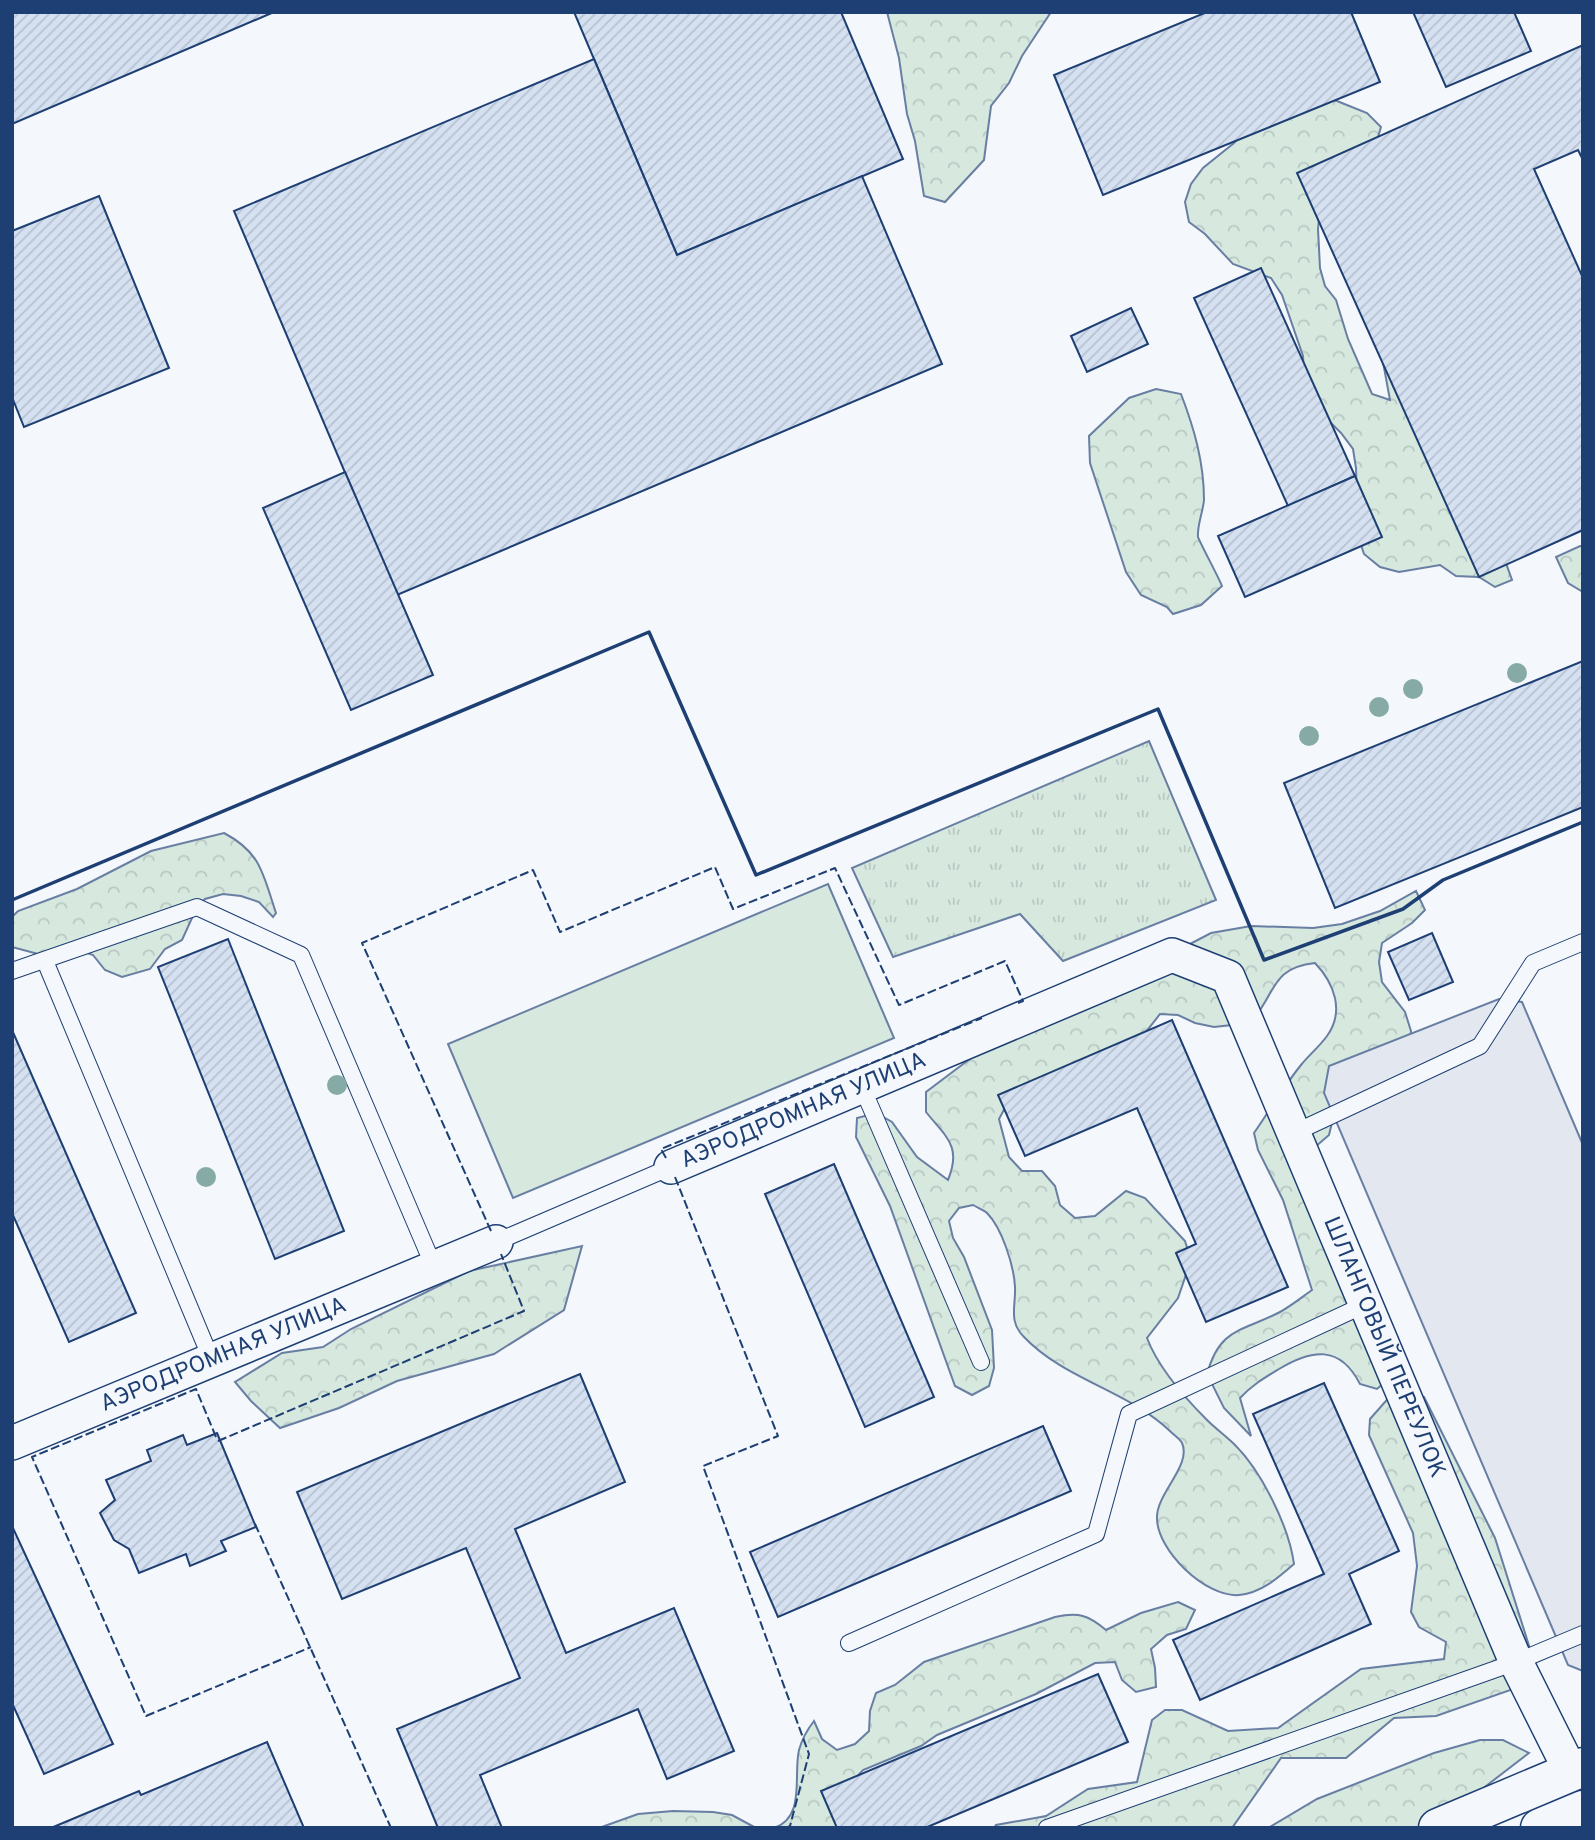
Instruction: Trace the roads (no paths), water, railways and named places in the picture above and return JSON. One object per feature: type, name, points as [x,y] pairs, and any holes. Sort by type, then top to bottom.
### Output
[{"type":"main road","points":[[1438,1828],[1577,1769]]},
{"type":"main road","points":[[1540,1828],[1583,1810]]},
{"type":"street","name":"ШЛАНГОВЫЙ ПЕРЕУЛОК","points":[[1172,955],[1228,977],[1517,1662],[1577,1769]]},
{"type":"street","name":"АЭРОДРОМНАЯ УЛИЦА","points":[[671,1167],[1172,955]]},
{"type":"street","name":"АЭРОДРОМНАЯ УЛИЦА","points":[[12,1443],[496,1242]]},
{"type":"lane","points":[[12,971],[197,907],[302,955],[434,1268]]},
{"type":"lane","points":[[1294,1133],[1480,1046],[1533,963],[1583,942]]},
{"type":"lane","points":[[45,961],[212,1361]]},
{"type":"lane","points":[[862,1087],[981,1362]]},
{"type":"lane","name":"АЭРОДРОМНАЯ УЛИЦА","points":[[496,1242],[671,1167]]},
{"type":"lane","points":[[849,1643],[1097,1534],[1129,1413],[1366,1304]]},
{"type":"lane","points":[[1047,1828],[1517,1662],[1583,1634]]}]
